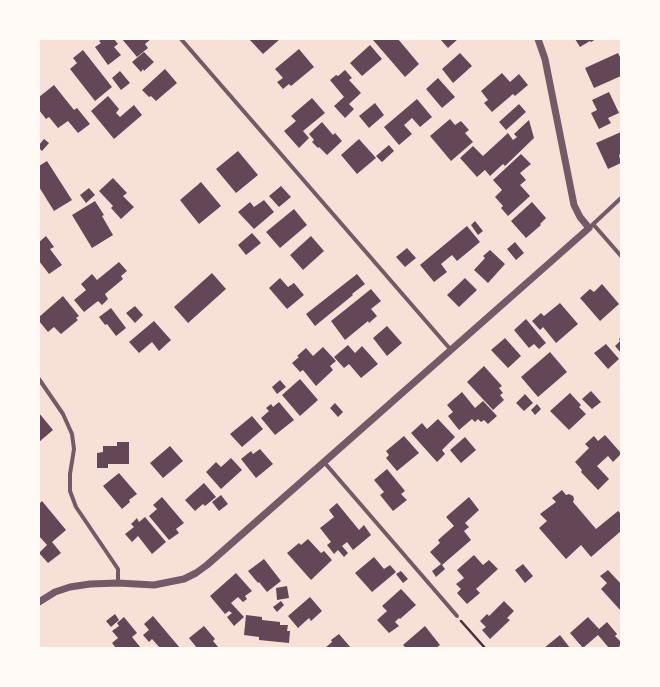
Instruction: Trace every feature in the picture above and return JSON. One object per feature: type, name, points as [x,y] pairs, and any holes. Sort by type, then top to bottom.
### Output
[{"type":"street","points":[[181,39],[451,350]]},
{"type":"street","points":[[538,39],[545,59],[574,205],[580,217],[621,256]]},
{"type":"street","points":[[39,602],[55,592],[70,587],[90,584],[118,583],[154,585],[184,579],[196,573],[207,565],[451,350],[621,198]]},
{"type":"street","points":[[39,379],[63,414],[72,434],[74,449],[70,474],[70,491],[76,507],[118,569],[118,583]]},
{"type":"street","points":[[324,462],[457,616]]},
{"type":"path","points":[[457,616],[485,648]]},
{"type":"building","points":[[102,39],[114,39],[118,44],[114,47],[121,55],[108,65],[95,47],[101,43],[99,41]]},
{"type":"building","points":[[122,39],[151,39],[145,44],[148,48],[137,57]]},
{"type":"building","points":[[249,39],[280,39],[263,54]]},
{"type":"building","points":[[398,39],[419,64],[405,77],[373,40]]},
{"type":"building","points":[[440,39],[458,39],[448,48]]},
{"type":"building","points":[[575,39],[596,39],[580,47]]},
{"type":"building","points":[[370,45],[382,59],[362,76],[350,63]]},
{"type":"building","points":[[299,49],[314,67],[291,86],[289,84],[283,89],[277,82],[283,78],[275,69]]},
{"type":"building","points":[[83,50],[112,87],[95,101],[70,69],[77,63],[73,58]]},
{"type":"building","points":[[144,52],[154,62],[141,72],[132,62]]},
{"type":"building","points":[[460,53],[472,66],[453,83],[442,69]]},
{"type":"building","points":[[618,53],[621,59],[621,76],[594,88],[585,68]]},
{"type":"building","points":[[165,69],[177,83],[156,101],[142,90]]},
{"type":"building","points":[[345,70],[352,78],[349,80],[361,93],[349,104],[354,109],[345,118],[334,106],[344,97],[330,80]]},
{"type":"building","points":[[120,71],[130,83],[121,90],[112,78]]},
{"type":"building","points":[[502,73],[510,82],[519,74],[528,85],[515,96],[513,94],[492,112],[484,103],[488,100],[481,91]]},
{"type":"building","points":[[438,78],[455,97],[442,108],[426,89]]},
{"type":"building","points":[[54,85],[74,110],[77,108],[90,124],[78,133],[68,121],[58,128],[49,117],[46,119],[39,110],[39,97]]},
{"type":"building","points":[[609,92],[619,113],[608,118],[611,123],[599,129],[591,113],[597,110],[592,100]]},
{"type":"building","points":[[108,96],[119,109],[116,113],[120,117],[134,105],[142,115],[114,139],[91,111]]},
{"type":"building","points":[[312,98],[325,113],[303,131],[309,138],[299,148],[284,131],[296,121],[291,116]]},
{"type":"building","points":[[417,99],[432,117],[420,127],[412,118],[404,125],[412,134],[399,145],[384,127]]},
{"type":"building","points":[[375,103],[384,115],[369,128],[359,116]]},
{"type":"building","points":[[519,104],[526,112],[506,130],[499,122]]},
{"type":"building","points":[[450,119],[455,125],[461,121],[469,130],[465,133],[473,142],[451,161],[430,136]]},
{"type":"building","points":[[529,120],[534,138],[505,166],[503,164],[490,176],[485,170],[477,177],[460,158],[473,146],[483,156],[508,133],[513,140],[517,137],[514,134]]},
{"type":"building","points":[[322,122],[333,135],[335,133],[342,141],[327,155],[312,142],[314,140],[309,134]]},
{"type":"building","points":[[621,132],[621,154],[619,155],[621,163],[608,169],[596,143]]},
{"type":"building","points":[[44,139],[49,143],[42,151],[39,148],[39,145]]},
{"type":"building","points":[[359,139],[376,158],[357,174],[341,155]]},
{"type":"building","points":[[389,145],[394,151],[382,162],[376,156]]},
{"type":"building","points":[[238,151],[258,175],[236,193],[216,169]]},
{"type":"building","points":[[521,154],[531,164],[520,173],[526,180],[520,185],[530,196],[508,216],[501,208],[503,206],[495,197],[502,190],[493,180]]},
{"type":"building","points":[[47,161],[72,200],[54,211],[39,187],[39,166]]},
{"type":"building","points":[[113,178],[127,193],[123,196],[134,207],[121,219],[111,208],[113,206],[99,191]]},
{"type":"building","points":[[201,182],[221,206],[199,224],[180,200]]},
{"type":"building","points":[[281,186],[291,197],[279,207],[269,196]]},
{"type":"building","points":[[89,188],[95,195],[86,203],[80,195]]},
{"type":"building","points":[[264,200],[274,212],[254,229],[238,212],[250,202],[254,207]]},
{"type":"building","points":[[95,201],[104,215],[102,216],[113,235],[92,248],[72,215]]},
{"type":"building","points":[[532,202],[546,218],[540,224],[541,225],[526,238],[511,221]]},
{"type":"building","points":[[294,209],[307,225],[280,248],[266,232]]},
{"type":"building","points":[[475,221],[483,231],[478,235],[471,225]]},
{"type":"building","points":[[467,226],[480,242],[457,261],[452,255],[441,264],[447,272],[434,282],[420,265]]},
{"type":"building","points":[[252,233],[261,243],[246,255],[238,245]]},
{"type":"building","points":[[46,236],[54,247],[50,249],[62,265],[49,274],[39,261],[39,242]]},
{"type":"building","points":[[311,236],[324,251],[303,270],[290,255]]},
{"type":"building","points":[[515,242],[524,253],[516,260],[507,249]]},
{"type":"building","points":[[407,248],[416,258],[405,267],[396,257]]},
{"type":"building","points":[[490,250],[505,264],[488,283],[474,270],[485,258],[483,256]]},
{"type":"building","points":[[119,262],[127,271],[121,276],[123,279],[105,294],[108,299],[102,305],[98,301],[84,312],[74,300],[86,290],[81,284],[92,274],[97,280]]},
{"type":"building","points":[[212,273],[226,289],[188,323],[174,307]]},
{"type":"building","points":[[357,274],[365,284],[315,326],[306,314]]},
{"type":"building","points":[[280,278],[288,287],[294,283],[304,295],[287,309],[269,288]]},
{"type":"building","points":[[465,278],[477,290],[459,307],[447,295]]},
{"type":"building","points":[[602,284],[619,304],[600,321],[580,298],[590,289],[594,292]]},
{"type":"building","points":[[371,289],[381,301],[371,309],[377,316],[369,323],[368,321],[345,340],[331,321]]},
{"type":"building","points":[[63,296],[79,316],[76,318],[78,320],[61,334],[54,327],[48,332],[39,321],[39,317]]},
{"type":"building","points":[[560,303],[578,324],[556,343],[543,327],[540,330],[532,321],[541,313],[544,316]]},
{"type":"building","points":[[135,306],[143,315],[135,323],[126,313]]},
{"type":"building","points":[[111,308],[126,328],[116,336],[107,324],[105,325],[99,317]]},
{"type":"building","points":[[526,319],[546,343],[539,349],[534,344],[529,348],[514,330]]},
{"type":"building","points":[[154,321],[171,340],[159,351],[152,342],[139,353],[129,342]]},
{"type":"building","points":[[387,326],[402,343],[387,356],[373,338]]},
{"type":"building","points":[[621,337],[621,353],[615,346],[620,341],[619,339]]},
{"type":"building","points":[[505,338],[521,356],[508,368],[491,350]]},
{"type":"building","points":[[606,344],[619,359],[608,369],[594,353]]},
{"type":"building","points":[[348,345],[355,353],[362,346],[378,364],[361,378],[349,364],[344,368],[334,357]]},
{"type":"building","points":[[323,347],[336,361],[330,366],[333,370],[316,386],[303,370],[300,372],[292,363],[306,348],[313,356]]},
{"type":"building","points":[[550,352],[567,372],[538,397],[521,377]]},
{"type":"building","points":[[484,366],[502,386],[499,388],[503,393],[500,395],[504,400],[493,410],[467,382]]},
{"type":"building","points":[[300,379],[318,400],[300,416],[282,395]]},
{"type":"building","points":[[280,380],[286,387],[277,394],[272,387]]},
{"type":"building","points":[[591,391],[601,402],[592,409],[582,399]]},
{"type":"building","points":[[462,392],[475,408],[483,401],[497,416],[488,424],[484,420],[481,422],[478,419],[475,422],[472,419],[459,430],[448,416],[453,412],[447,405]]},
{"type":"building","points":[[570,393],[581,405],[579,407],[586,414],[569,430],[550,411]]},
{"type":"building","points":[[525,394],[533,403],[524,411],[516,403]]},
{"type":"building","points":[[279,402],[294,420],[275,435],[261,418],[269,411],[266,408],[271,404],[273,407]]},
{"type":"building","points":[[335,403],[343,412],[338,417],[330,408]]},
{"type":"building","points":[[537,404],[541,409],[535,415],[531,410]]},
{"type":"building","points":[[39,413],[53,430],[39,442]]},
{"type":"building","points":[[252,416],[263,429],[242,447],[230,434]]},
{"type":"building","points":[[438,419],[455,437],[442,450],[445,454],[437,462],[411,433],[422,423],[427,429]]},
{"type":"building","points":[[605,435],[621,454],[613,462],[608,456],[597,466],[609,479],[598,490],[581,472],[582,470],[575,462],[589,448],[585,444],[594,436],[598,441]]},
{"type":"building","points":[[404,436],[419,453],[397,471],[386,458],[389,455],[386,451]]},
{"type":"building","points":[[465,437],[476,450],[461,463],[450,450]]},
{"type":"building","points":[[117,442],[129,442],[129,464],[108,464],[108,468],[97,468],[97,453],[103,452],[103,446],[117,446]]},
{"type":"building","points":[[170,446],[183,461],[163,478],[150,463]]},
{"type":"building","points":[[260,449],[273,464],[256,478],[241,459],[251,451],[253,454]]},
{"type":"building","points":[[231,458],[242,470],[221,489],[206,472],[216,462],[221,467]]},
{"type":"building","points":[[387,469],[405,491],[401,494],[407,500],[393,511],[380,495],[384,492],[374,480]]},
{"type":"building","points":[[119,473],[137,494],[129,500],[130,502],[122,509],[103,486]]},
{"type":"building","points":[[204,483],[216,497],[205,506],[203,504],[195,511],[185,500]]},
{"type":"building","points":[[562,490],[566,495],[569,494],[573,496],[573,502],[596,529],[618,511],[621,514],[621,531],[591,557],[581,545],[566,559],[539,528],[547,521],[540,514],[556,502],[552,498]]},
{"type":"building","points":[[221,495],[228,504],[219,511],[212,502]]},
{"type":"building","points":[[162,497],[184,523],[176,529],[179,533],[169,540],[149,516],[157,509],[153,505]]},
{"type":"building","points":[[469,497],[479,510],[465,523],[469,527],[464,531],[471,540],[442,565],[445,569],[436,577],[432,571],[441,564],[430,552],[440,543],[438,540],[454,526],[446,517]]},
{"type":"building","points":[[42,501],[66,530],[52,542],[61,553],[48,563],[39,553],[47,545],[39,536],[39,504]]},
{"type":"building","points":[[337,503],[359,530],[364,525],[371,535],[353,550],[347,542],[342,546],[348,553],[344,557],[338,550],[334,554],[327,545],[331,542],[320,528],[334,517],[329,510]]},
{"type":"building","points":[[145,517],[166,542],[152,554],[138,536],[132,542],[125,534],[134,527],[131,524],[137,518],[139,522]]},
{"type":"building","points":[[308,539],[321,553],[324,551],[332,560],[311,580],[287,553],[299,543],[301,545]]},
{"type":"building","points":[[474,555],[483,565],[489,560],[498,569],[476,589],[480,593],[467,604],[457,593],[461,589],[456,584],[464,578],[457,570]]},
{"type":"building","points":[[374,557],[384,569],[390,565],[396,572],[372,592],[355,573]]},
{"type":"building","points":[[264,559],[281,581],[267,592],[248,571]]},
{"type":"building","points":[[523,564],[533,576],[525,583],[515,570]]},
{"type":"building","points":[[608,570],[621,584],[621,611],[601,589],[607,583],[600,576]]},
{"type":"building","points":[[401,571],[408,579],[403,583],[396,574]]},
{"type":"building","points":[[236,573],[252,591],[245,596],[247,599],[243,602],[238,597],[231,603],[244,617],[234,626],[227,617],[232,613],[229,611],[225,614],[210,596]]},
{"type":"building","points":[[287,586],[289,598],[277,600],[276,588]]},
{"type":"building","points":[[401,589],[416,605],[395,622],[399,626],[389,633],[377,620],[387,611],[382,606]]},
{"type":"building","points":[[310,597],[322,611],[311,621],[309,618],[298,628],[288,616]]},
{"type":"building","points":[[281,601],[284,605],[277,612],[273,607]]},
{"type":"building","points":[[504,601],[514,611],[507,618],[510,620],[490,639],[482,630],[486,627],[480,621],[487,614],[489,616]]},
{"type":"building","points":[[115,614],[119,620],[111,627],[106,621]]},
{"type":"building","points":[[246,615],[262,617],[262,620],[280,622],[280,625],[288,625],[287,631],[290,631],[289,643],[259,640],[259,637],[244,635]]},
{"type":"building","points":[[153,616],[180,648],[160,648],[152,639],[149,642],[143,635],[149,630],[144,624]]},
{"type":"building","points":[[124,617],[137,633],[132,637],[141,648],[116,648],[112,643],[118,638],[112,631],[119,626],[117,623]]},
{"type":"building","points":[[588,617],[599,629],[607,622],[617,634],[615,636],[621,642],[621,645],[617,648],[609,648],[598,635],[583,648],[570,633]]},
{"type":"building","points":[[204,626],[215,639],[213,641],[219,648],[197,648],[189,638]]},
{"type":"building","points":[[425,626],[440,645],[436,648],[406,648],[403,645]]},
{"type":"building","points":[[339,634],[351,648],[325,648],[332,642],[331,640]]},
{"type":"building","points":[[560,635],[570,648],[544,648]]}]
